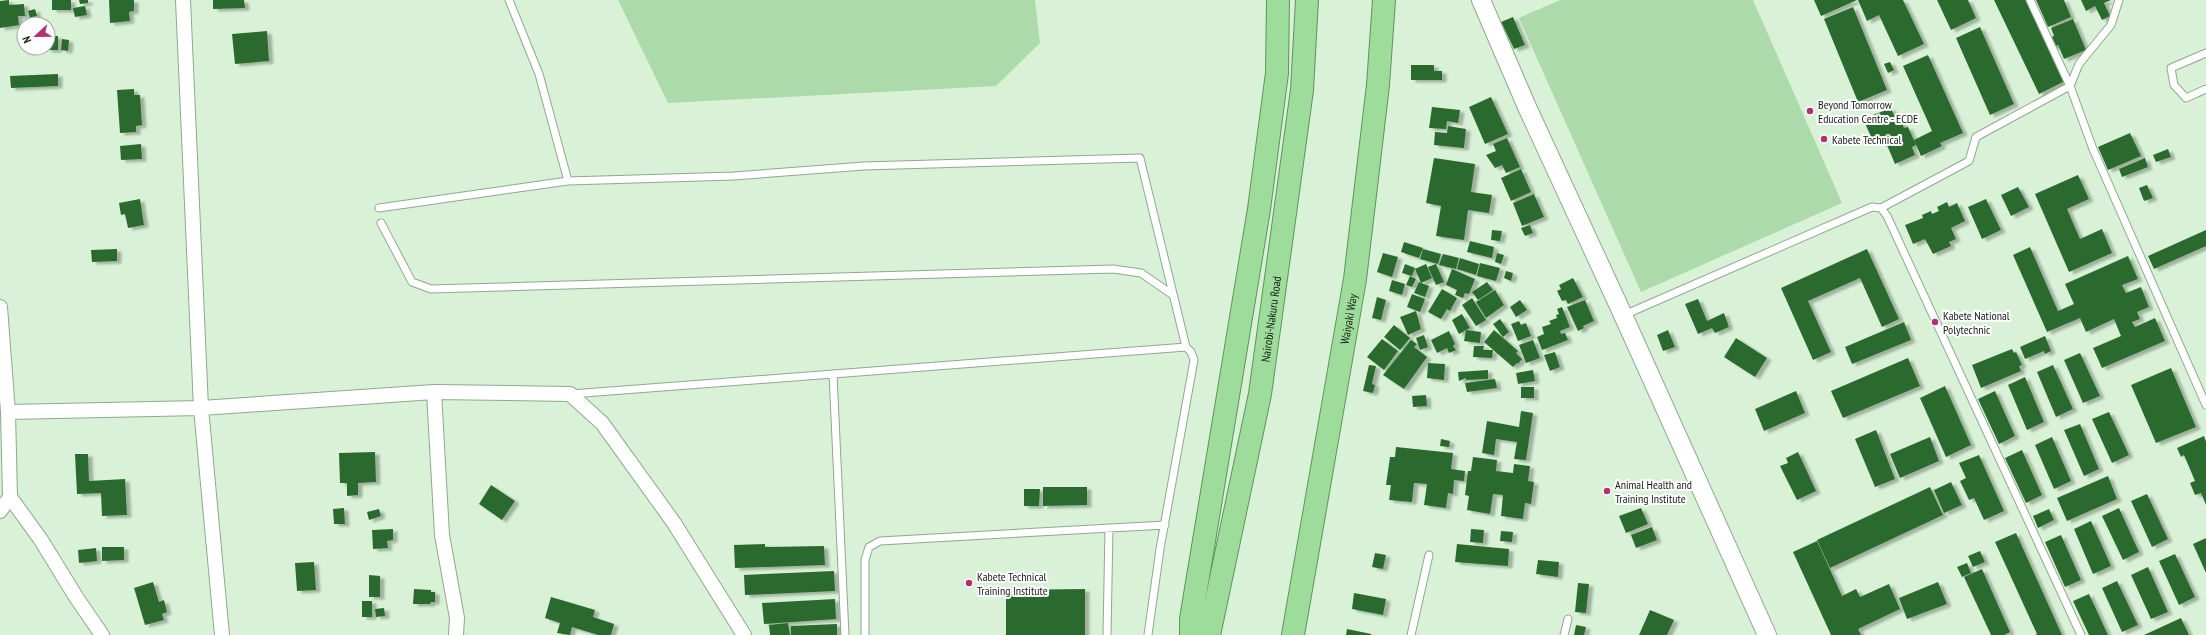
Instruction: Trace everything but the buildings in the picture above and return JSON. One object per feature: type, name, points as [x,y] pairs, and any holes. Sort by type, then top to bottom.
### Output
[{"type":"highway","points":[[1191,635],[1191,619],[1259,209],[1277,73],[1278,0]]},
{"type":"highway","name":"Nairobi-Nakuru Road","points":[[1209,635],[1260,394],[1302,90],[1307,0]]},
{"type":"highway","name":"Waiyaki Way","points":[[1293,635],[1355,279],[1378,85],[1384,0]]},
{"type":"street","points":[[183,0],[201,408],[222,635]]},
{"type":"street","points":[[1481,0],[1527,107],[1624,315],[1767,635]]},
{"type":"street","points":[[0,307],[8,412],[10,497],[41,540],[76,597],[102,635]]},
{"type":"street","points":[[434,392],[442,535],[457,618],[456,635]]},
{"type":"street","points":[[8,412],[201,408],[434,392],[570,394],[602,423],[674,523],[744,635]]},
{"type":"street","points":[[0,511],[10,497]]},
{"type":"lane","points":[[509,0],[539,74],[568,182]]},
{"type":"lane","points":[[2030,0],[2070,86],[2093,150],[2206,405]]},
{"type":"lane","points":[[1624,315],[1872,207],[1881,208],[1969,161],[1976,137],[2070,86],[2079,64],[2111,25],[2119,0]]},
{"type":"lane","points":[[2206,53],[2171,68],[2174,86],[2186,98],[2206,89]]},
{"type":"lane","points":[[379,208],[568,182],[734,176],[864,166],[1140,158],[1186,347],[1191,352],[1194,360],[1164,525],[1148,635]]},
{"type":"lane","points":[[1881,208],[1890,223],[2081,635]]},
{"type":"lane","points":[[381,223],[412,282],[431,289],[1113,269],[1141,273],[1173,295]]},
{"type":"lane","points":[[570,394],[1186,347]]},
{"type":"lane","points":[[833,374],[845,635]]},
{"type":"lane","points":[[865,635],[864,560],[869,547],[880,541],[1164,525]]},
{"type":"lane","points":[[1108,635],[1109,528]]},
{"type":"lane","points":[[1411,635],[1428,555]]},
{"type":"lane","points":[[1564,635],[1568,619]]},
{"type":"green space","points":[[618,0],[1035,0],[1040,43],[996,86],[668,103]]},
{"type":"green space","points":[[1560,0],[1753,0],[1842,203],[1641,292],[1519,18]]},
{"type":"place","name":"Beyond Tomorrow Education Centre - ECDE","points":[[1810,111]]},
{"type":"place","name":"Kabete Technical","points":[[1824,139]]},
{"type":"place","name":"Kabete National Polytechnic","points":[[1935,322]]},
{"type":"place","name":"Animal Health and Training Institute","points":[[1607,491]]},
{"type":"place","name":"Kabete Technical Training Institute","points":[[969,583]]}]
